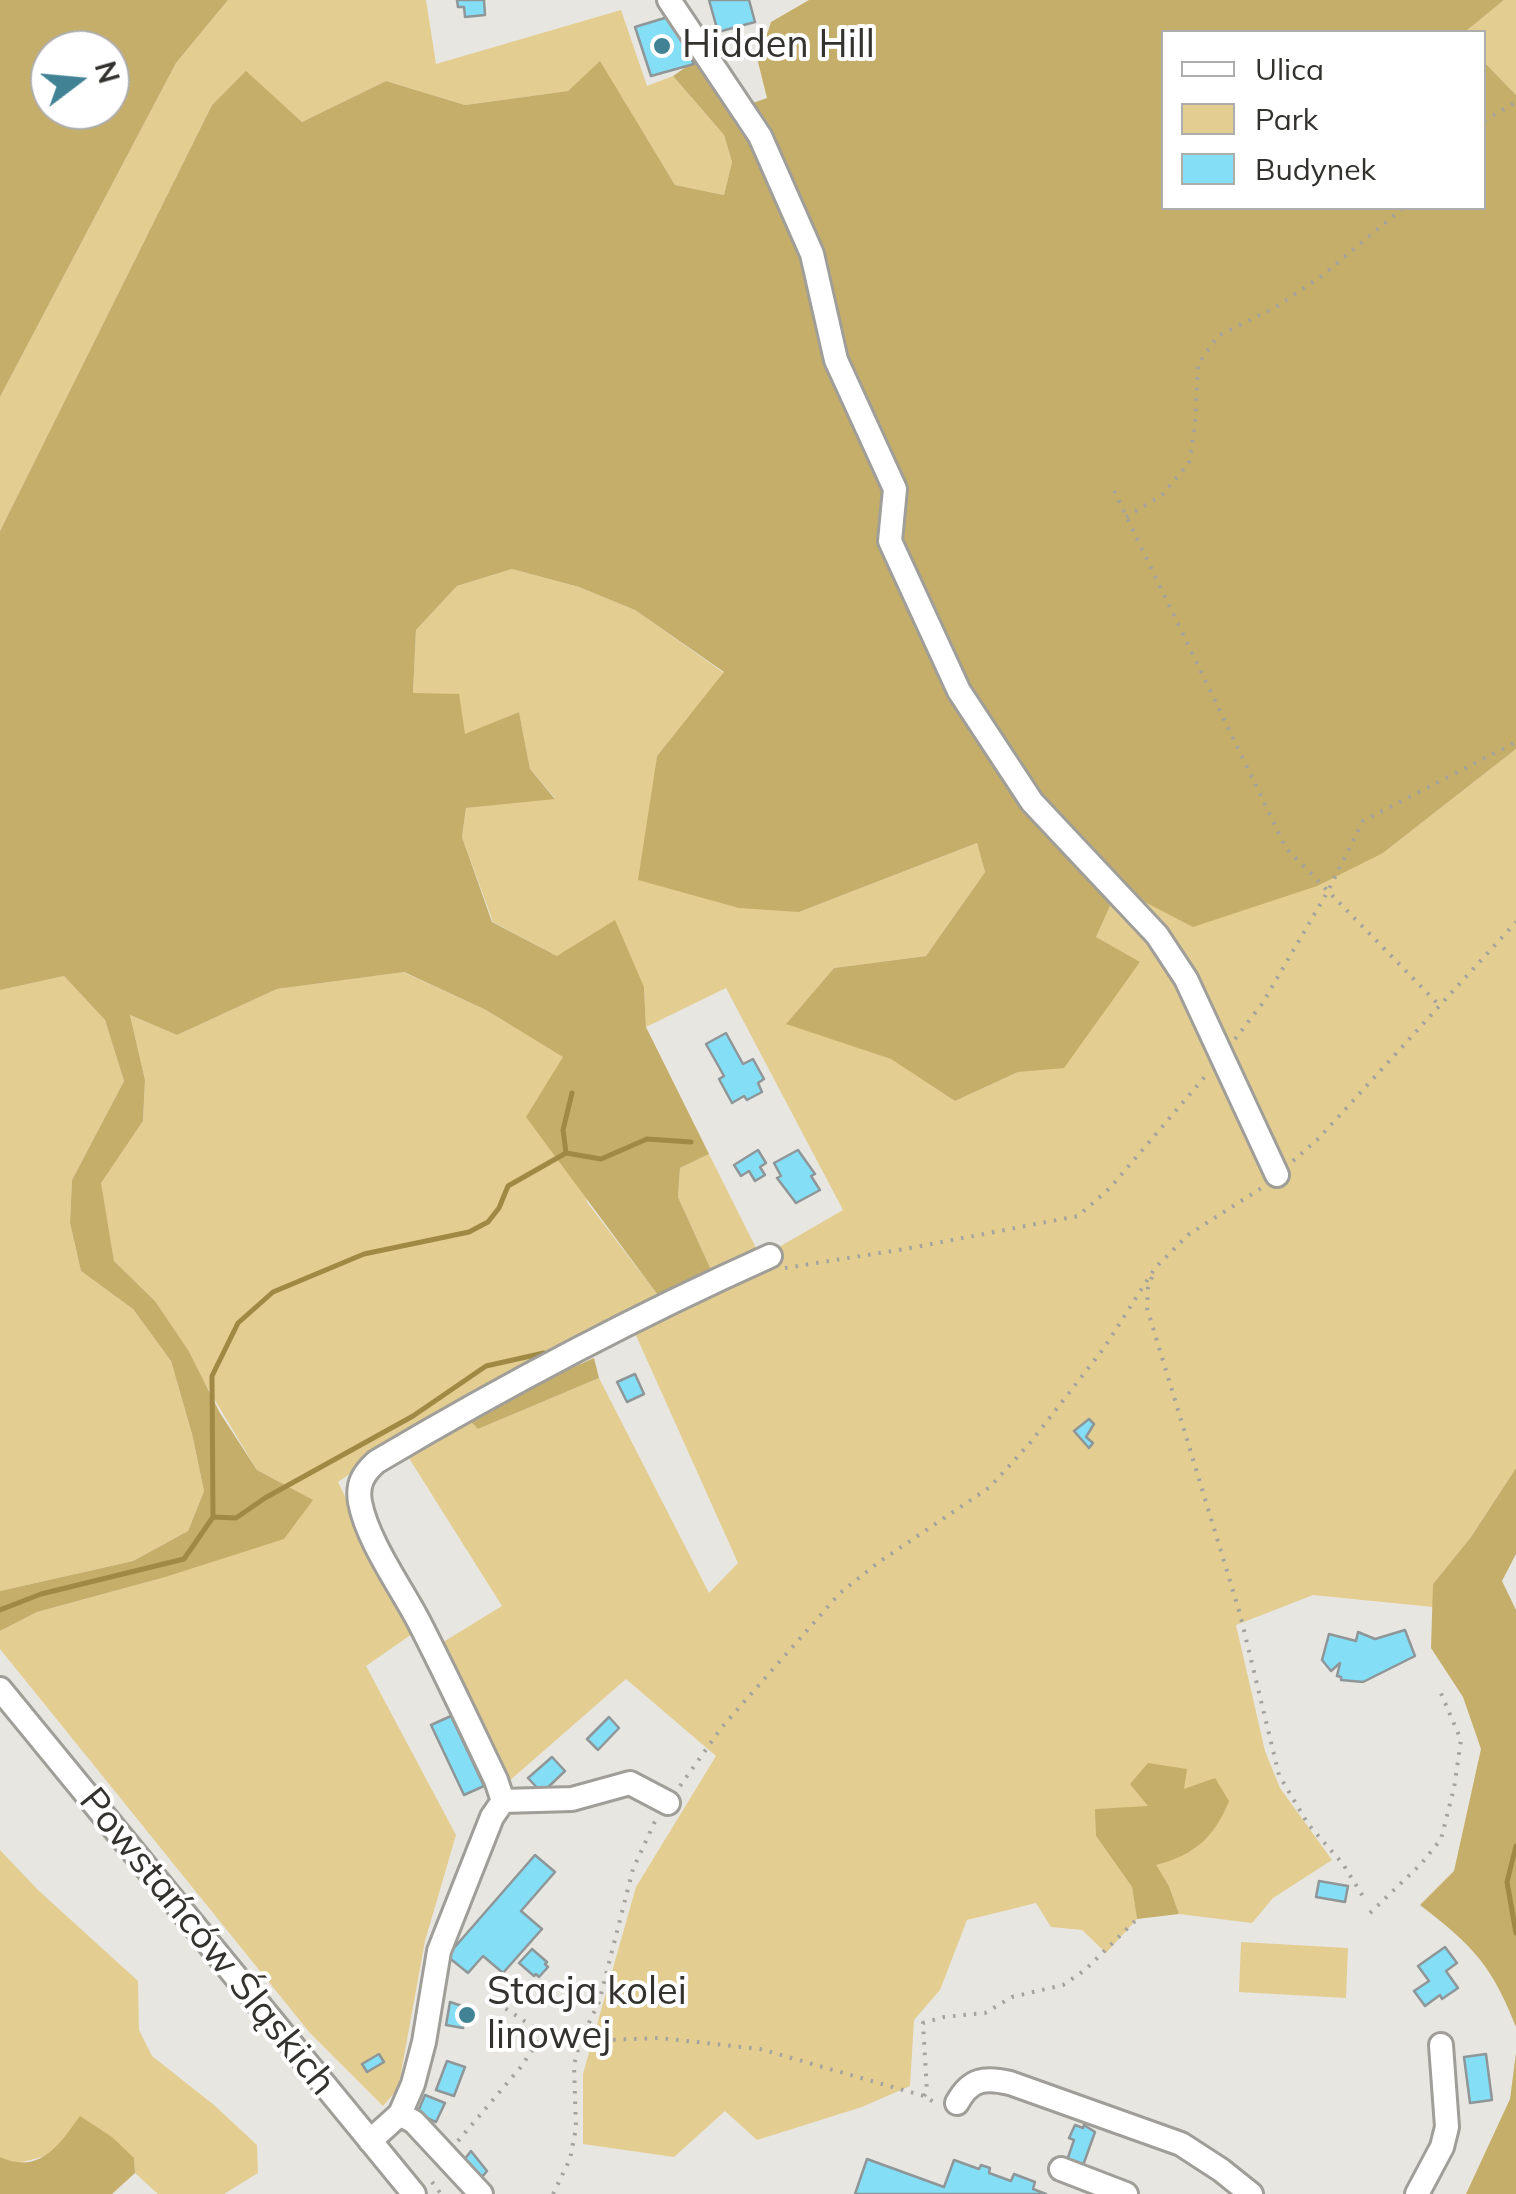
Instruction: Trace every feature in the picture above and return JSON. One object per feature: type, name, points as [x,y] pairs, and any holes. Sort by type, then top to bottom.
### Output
[{"type":"street","points":[[669,0],[760,136],[812,254],[836,360],[895,489],[890,541],[959,691],[1032,802],[1156,935],[1186,979],[1277,1174]]},
{"type":"street","points":[[503,1801],[428,1639],[372,1533],[361,1507],[359,1489],[363,1474],[376,1462],[517,1380],[656,1307],[770,1256]]},
{"type":"street","name":"Powstańców Śląskich","points":[[0,1690],[370,2141],[404,2190]]},
{"type":"street","points":[[503,1801],[572,1799],[630,1783],[663,1809]]},
{"type":"street","points":[[370,2141],[400,2114],[413,2084],[439,1951],[492,1817],[503,1801]]},
{"type":"street","points":[[1417,2194],[1447,2127],[1440,2045]]},
{"type":"street","points":[[956,2103],[970,2084],[980,2079],[1010,2082],[1181,2144],[1250,2194]]},
{"type":"street","points":[[400,2114],[414,2122],[482,2194]]},
{"type":"street","points":[[1061,2169],[1126,2194]]},
{"type":"path","points":[[1486,120],[1516,102]]},
{"type":"path","points":[[1126,517],[1162,495],[1189,463],[1198,364],[1218,336],[1276,308],[1401,210]]},
{"type":"path","points":[[1114,491],[1286,848],[1442,1007]]},
{"type":"path","points":[[770,1256],[786,1268],[1078,1216],[1110,1188],[1262,1004],[1364,821],[1516,742]]},
{"type":"path","points":[[554,2194],[570,2159],[576,2128],[574,2065],[580,2041],[599,2002],[633,1869],[663,1809],[722,1727],[840,1593],[878,1562],[990,1487],[1104,1348],[1155,1268],[1188,1235],[1251,1197],[1319,1138],[1516,922]]},
{"type":"path","points":[[1155,1268],[1147,1308],[1240,1614],[1279,1775],[1308,1824],[1343,1864],[1364,1898]]},
{"type":"path","points":[[1370,1913],[1442,1838],[1461,1740],[1440,1691]]},
{"type":"path","points":[[924,2096],[927,2092],[923,2023],[986,2013],[1012,1997],[1063,1984],[1085,1970],[1136,1920]]},
{"type":"path","points":[[488,1997],[546,2032],[580,2041],[660,2038],[760,2049],[924,2096],[951,2114],[956,2103]]},
{"type":"path","points":[[466,2135],[546,2032]]},
{"type":"green space","points":[[228,0],[426,0],[436,64],[621,10],[647,86],[673,76],[724,135],[732,162],[724,195],[675,185],[600,62],[568,91],[465,105],[386,81],[302,122],[246,72],[212,105],[0,531],[0,397],[176,63]]},
{"type":"green space","points":[[1504,0],[1516,0],[1516,95],[1486,64],[1486,30],[1467,30]]},
{"type":"green space","points":[[512,569],[579,587],[635,610],[724,673],[657,756],[639,880],[799,912],[977,843],[985,872],[926,956],[834,968],[787,1023],[892,1059],[955,1101],[1018,1072],[1140,963],[1096,937],[1118,887],[1383,853],[1516,749],[1516,1468],[1471,1537],[1433,1584],[1433,1607],[1313,1595],[1236,1625],[1265,1751],[1280,1788],[1332,1860],[1273,1898],[1252,1923],[1179,1914],[1169,1886],[1155,1865],[1149,1807],[1096,1809],[1096,1836],[1132,1887],[1137,1919],[1106,1953],[1082,1930],[1051,1927],[1036,1903],[967,1920],[940,1990],[914,2020],[910,2086],[862,2107],[757,2140],[725,2111],[674,2157],[583,2144],[583,2074],[636,1887],[716,1756],[626,1679],[508,1782],[440,1644],[502,1606],[407,1455],[465,1416],[478,1429],[599,1378],[709,1593],[738,1563],[634,1331],[843,1210],[726,988],[646,1027],[644,987],[557,956],[493,922],[462,837],[466,808],[555,798],[530,769],[519,712],[465,735],[413,693],[416,630],[457,586]]},
{"type":"green space","points":[[403,972],[486,1010],[564,1057],[587,1202],[660,1298],[451,1403],[338,1482],[412,1634],[366,1666],[456,1835],[425,1941],[398,2089],[383,2106],[310,2033],[0,1649],[0,1631],[37,1612],[162,1578],[312,1500],[257,1470],[155,1301],[114,1261],[100,1183],[143,1121],[145,1080],[130,1015],[177,1035],[277,989]]},
{"type":"green space","points":[[64,976],[105,1020],[124,1081],[72,1180],[70,1223],[81,1271],[133,1309],[171,1361],[204,1491],[188,1531],[133,1561],[0,1591],[0,990]]},
{"type":"green space","points":[[709,1154],[759,1254],[712,1272],[678,1197],[680,1168]]},
{"type":"green space","points":[[0,1850],[138,1981],[139,2030],[152,2056],[257,2145],[258,2173],[224,2194],[158,2194],[135,2173],[134,2158],[53,2154],[15,2164],[0,2157]]},
{"type":"green space","points":[[1241,1942],[1348,1948],[1346,1998],[1239,1992]]},
{"type":"shaded area","points":[[0,0],[228,0],[176,63],[0,397]]},
{"type":"shaded area","points":[[809,0],[1504,0],[1467,30],[1161,30],[1161,210],[1486,210],[1486,64],[1516,95],[1516,749],[1383,853],[1317,886],[1193,927],[1118,888],[1096,937],[1140,962],[1064,1068],[1018,1072],[955,1101],[891,1059],[786,1024],[834,968],[926,956],[985,872],[977,843],[799,912],[739,908],[638,880],[657,756],[724,672],[635,610],[579,587],[512,569],[457,586],[416,630],[413,693],[459,694],[465,734],[519,712],[530,769],[555,799],[466,808],[462,837],[492,922],[557,956],[615,920],[644,987],[646,1027],[709,1154],[680,1168],[678,1197],[712,1272],[660,1298],[526,1117],[563,1057],[486,1010],[404,972],[277,989],[177,1035],[130,1015],[145,1080],[143,1121],[101,1183],[114,1261],[155,1301],[257,1470],[313,1500],[284,1539],[37,1612],[0,1631],[0,1591],[133,1561],[188,1531],[204,1491],[171,1361],[133,1309],[81,1271],[70,1223],[72,1180],[124,1081],[105,1020],[64,976],[0,990],[0,531],[212,105],[246,71],[302,122],[386,81],[465,105],[568,91],[600,61],[675,185],[724,195],[732,162],[724,135],[673,76],[709,51],[739,108],[767,98],[758,62],[771,22]]},
{"type":"shaded area","points":[[594,1358],[599,1378],[478,1429],[465,1416]]},
{"type":"shaded area","points":[[1516,1468],[1516,1554],[1502,1581],[1516,1610],[1516,2027],[1498,1987],[1478,1958],[1454,1932],[1420,1905],[1454,1871],[1481,1749],[1463,1697],[1431,1648],[1433,1584],[1471,1537]]},
{"type":"shaded area","points":[[1148,1763],[1187,1769],[1184,1789],[1215,1778],[1229,1801],[1217,1825],[1201,1843],[1156,1865],[1179,1914],[1137,1919],[1132,1887],[1096,1836],[1095,1809],[1148,1806],[1130,1784]]},
{"type":"shaded area","points":[[1516,2053],[1516,2194],[1466,2194],[1510,2099]]},
{"type":"shaded area","points":[[80,2116],[112,2137],[134,2158],[135,2173],[112,2194],[0,2194],[0,2157],[14,2162],[37,2160],[56,2146]]},
{"type":"building","points":[[457,0],[484,0],[485,15],[465,17],[464,7],[458,7]]},
{"type":"building","points":[[709,0],[749,0],[755,22],[718,32]]},
{"type":"building","name":"Hidden Hill","points":[[668,17],[694,64],[651,76],[635,27]]},
{"type":"building","points":[[726,1033],[743,1064],[753,1059],[764,1079],[758,1083],[762,1092],[732,1103],[719,1079],[724,1076],[706,1044]]},
{"type":"building","points":[[758,1150],[766,1163],[760,1167],[765,1175],[755,1181],[749,1171],[741,1176],[734,1165]]},
{"type":"building","points":[[798,1150],[815,1174],[811,1176],[820,1190],[796,1203],[777,1178],[781,1176],[774,1163]]},
{"type":"building","points":[[635,1374],[644,1394],[627,1402],[617,1382]]},
{"type":"building","points":[[1089,1419],[1094,1424],[1086,1437],[1093,1443],[1089,1448],[1074,1431]]},
{"type":"building","points":[[1405,1630],[1415,1656],[1363,1682],[1341,1680],[1337,1676],[1340,1663],[1331,1671],[1322,1660],[1329,1634],[1356,1641],[1358,1632],[1375,1639]]},
{"type":"building","points":[[451,1716],[484,1786],[464,1795],[431,1725]]},
{"type":"building","points":[[609,1717],[619,1728],[598,1750],[587,1739]]},
{"type":"building","points":[[552,1757],[565,1771],[542,1793],[528,1778]]},
{"type":"building","points":[[535,1855],[555,1872],[521,1911],[542,1929],[503,1973],[483,1956],[468,1973],[447,1956]]},
{"type":"building","points":[[1319,1881],[1348,1886],[1345,1902],[1316,1897]]},
{"type":"building","points":[[1445,1947],[1457,1963],[1446,1971],[1458,1988],[1425,2006],[1414,1991],[1429,1981],[1418,1966]]},
{"type":"building","points":[[532,1949],[547,1962],[548,1967],[539,1977],[519,1963]]},
{"type":"building","points":[[450,2002],[474,2010],[471,2025],[446,2025]]},
{"type":"building","points":[[379,2054],[384,2062],[367,2072],[362,2064]]},
{"type":"building","points":[[1486,2054],[1492,2100],[1470,2103],[1464,2057]]},
{"type":"building","points":[[447,2061],[465,2067],[454,2096],[436,2090]]},
{"type":"building","points":[[425,2095],[445,2103],[436,2122],[417,2114]]},
{"type":"building","points":[[1075,2125],[1095,2132],[1081,2171],[1065,2166]]},
{"type":"building","points":[[471,2151],[487,2171],[482,2177],[464,2160]]},
{"type":"building","points":[[867,2159],[944,2187],[954,2160],[979,2169],[981,2165],[990,2168],[989,2173],[1011,2181],[1014,2174],[1035,2182],[1033,2189],[1046,2194],[855,2194]]},
{"type":"waterway","points":[[566,1153],[563,1130],[572,1093]]},
{"type":"waterway","points":[[0,1610],[41,1594],[184,1559],[213,1517],[212,1376],[238,1323],[273,1292],[364,1254],[469,1232],[488,1222],[508,1186],[566,1153],[601,1159],[647,1139],[691,1142]]},
{"type":"waterway","points":[[213,1517],[236,1518],[413,1416],[486,1366],[544,1353]]},
{"type":"waterway","points":[[1516,1846],[1507,1882],[1516,1933]]},
{"type":"place","name":"Hidden Hill","points":[[662,46]]},
{"type":"place","name":"Stacja kolei linowej","points":[[467,2015]]}]
